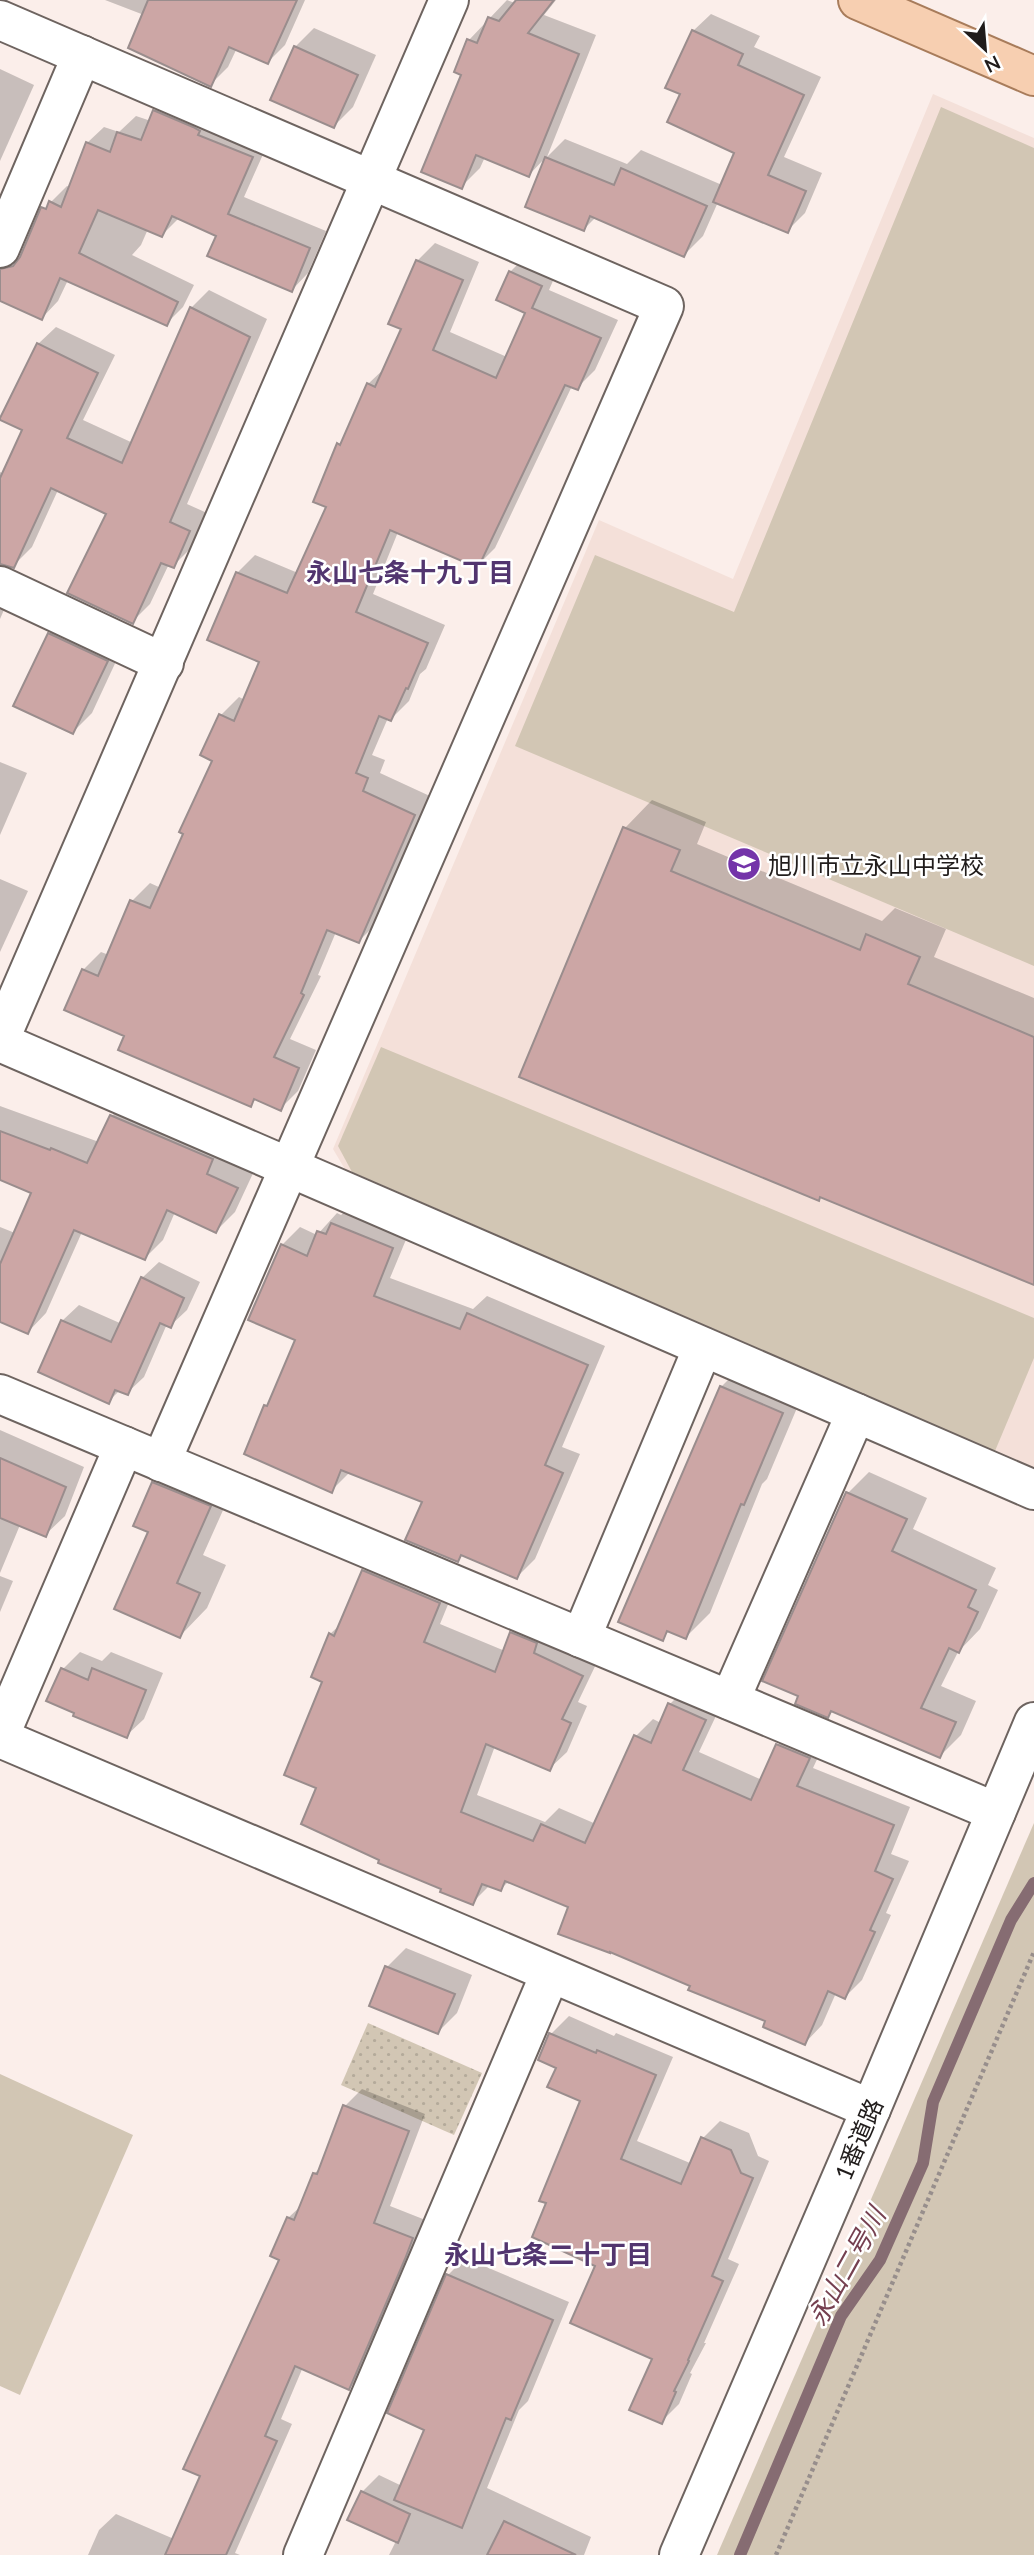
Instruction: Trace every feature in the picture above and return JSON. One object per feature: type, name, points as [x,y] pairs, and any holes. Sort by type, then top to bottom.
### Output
[{"type":"main road","points":[[858,0],[1034,76]]},
{"type":"street","points":[[449,0],[0,1040],[1034,1490]]},
{"type":"street","points":[[0,20],[664,306],[161,1462]]},
{"type":"street","points":[[0,248],[82,55]]},
{"type":"street","points":[[0,586],[164,663]]},
{"type":"street","points":[[580,1638],[703,1347]]},
{"type":"street","points":[[0,1394],[996,1812]]},
{"type":"street","points":[[730,1700],[856,1413]]},
{"type":"street","points":[[124,1446],[0,1736],[550,1974],[871,2109]]},
{"type":"street","name":"1番道路","points":[[679,2555],[1034,1722]]},
{"type":"street","points":[[303,2555],[550,1974]]},
{"type":"path","points":[[776,2555],[1034,1952]]},
{"type":"shaded area","name":"旭川市立永山中学校","points":[[933,94],[1034,138],[1034,1473],[349,1176],[333,1149],[599,520],[733,579]]},
{"type":"shaded area","points":[[941,107],[1034,148],[1034,966],[515,746],[595,555],[734,612]]},
{"type":"shaded area","points":[[381,1047],[1034,1318],[1034,1358],[995,1451],[352,1172],[338,1146]]},
{"type":"shaded area","points":[[1034,1823],[1034,2555],[717,2555]]},
{"type":"shaded area","points":[[368,2023],[482,2073],[454,2135],[341,2085]]},
{"type":"shaded area","points":[[0,2074],[133,2135],[20,2395],[0,2386]]},
{"type":"building","points":[[148,0],[297,0],[268,64],[229,47],[211,87],[128,48]]},
{"type":"building","points":[[516,0],[554,0],[528,33],[579,54],[529,177],[476,155],[462,189],[421,172],[461,75],[454,72],[467,39],[477,43],[488,17],[499,21]]},
{"type":"building","points":[[692,30],[743,54],[738,65],[804,95],[768,175],[806,191],[788,233],[713,202],[734,153],[667,122],[680,94],[665,88]]},
{"type":"building","points":[[294,46],[358,75],[334,128],[270,100]]},
{"type":"building","points":[[153,110],[193,127],[200,131],[198,135],[253,157],[228,214],[310,248],[292,292],[207,256],[216,236],[172,216],[162,237],[98,210],[79,253],[178,302],[167,326],[60,278],[42,320],[0,301],[0,269],[13,266],[20,257],[41,207],[46,209],[49,201],[61,207],[86,142],[110,152],[117,132],[141,140]]},
{"type":"building","points":[[545,157],[614,185],[621,168],[707,206],[684,257],[590,216],[584,231],[525,207]]},
{"type":"building","points":[[416,260],[463,280],[433,350],[496,378],[525,313],[496,300],[509,271],[542,286],[532,308],[601,338],[578,390],[565,385],[478,568],[390,530],[356,612],[428,643],[391,721],[379,716],[356,773],[368,778],[363,791],[415,815],[359,943],[327,930],[301,993],[304,995],[274,1057],[299,1068],[281,1111],[254,1099],[251,1107],[118,1050],[124,1036],[64,1010],[82,969],[98,976],[130,900],[150,908],[183,834],[179,832],[212,761],[200,755],[219,714],[234,721],[259,662],[207,640],[236,572],[287,593],[326,507],[313,502],[337,443],[340,445],[367,383],[375,387],[401,329],[388,324]]},
{"type":"building","points":[[190,307],[250,337],[170,522],[190,531],[174,568],[161,563],[133,624],[67,593],[106,514],[51,488],[14,568],[0,564],[0,478],[22,430],[0,418],[37,343],[98,373],[67,438],[122,463]]},
{"type":"building","points":[[48,633],[108,661],[73,734],[13,706]]},
{"type":"building","points":[[623,827],[680,850],[671,871],[860,950],[866,934],[920,957],[908,984],[1034,1037],[1034,1285],[820,1197],[819,1201],[519,1077]]},
{"type":"building","points":[[110,1115],[213,1159],[207,1174],[238,1188],[216,1233],[167,1210],[145,1260],[74,1230],[28,1334],[0,1322],[0,1264],[31,1193],[0,1180],[0,1131],[87,1163]]},
{"type":"building","points":[[331,1223],[393,1248],[374,1296],[460,1329],[467,1313],[588,1365],[545,1465],[563,1473],[517,1579],[461,1555],[458,1562],[405,1540],[422,1502],[341,1470],[332,1493],[244,1454],[295,1340],[248,1320],[281,1244],[307,1256],[317,1231],[326,1234]]},
{"type":"building","points":[[141,1277],[184,1298],[171,1328],[160,1323],[128,1395],[115,1390],[109,1404],[38,1372],[61,1320],[111,1342]]},
{"type":"building","points":[[720,1386],[783,1413],[744,1505],[741,1504],[686,1639],[667,1631],[663,1641],[618,1622]]},
{"type":"building","points":[[0,1458],[66,1487],[46,1537],[0,1518]]},
{"type":"building","points":[[152,1482],[211,1506],[177,1583],[200,1593],[180,1638],[114,1609],[148,1532],[133,1526]]},
{"type":"building","points":[[846,1492],[907,1519],[892,1551],[976,1590],[968,1607],[978,1612],[959,1653],[949,1648],[921,1708],[956,1722],[940,1758],[831,1711],[828,1718],[795,1704],[798,1696],[762,1681]]},
{"type":"building","points":[[362,1570],[440,1603],[424,1642],[495,1672],[510,1632],[537,1643],[534,1653],[583,1676],[562,1719],[571,1723],[550,1771],[486,1744],[461,1812],[533,1841],[541,1824],[585,1843],[634,1735],[651,1743],[668,1703],[706,1720],[683,1770],[751,1800],[776,1744],[810,1758],[797,1786],[894,1825],[875,1871],[893,1879],[870,1930],[875,1932],[845,1999],[828,1991],[805,2045],[763,2027],[765,2021],[688,1990],[690,1986],[610,1952],[558,1934],[568,1907],[505,1881],[501,1891],[482,1884],[473,1905],[378,1863],[379,1860],[301,1824],[316,1788],[284,1775],[322,1682],[311,1677],[329,1633],[334,1636]]},
{"type":"building","points":[[61,1668],[88,1680],[92,1668],[146,1690],[127,1738],[73,1716],[74,1713],[46,1701]]},
{"type":"building","points":[[385,1966],[455,1994],[438,2034],[369,2006]]},
{"type":"building","points":[[549,2033],[656,2075],[621,2159],[681,2184],[701,2137],[731,2150],[741,2173],[753,2178],[712,2276],[723,2281],[662,2424],[629,2410],[652,2359],[570,2323],[595,2266],[532,2237],[546,2203],[539,2201],[580,2101],[547,2087],[556,2068],[538,2060]]},
{"type":"building","points":[[343,2105],[409,2131],[374,2223],[413,2238],[405,2259],[349,2390],[295,2366],[265,2436],[277,2441],[226,2555],[165,2555],[200,2476],[183,2469],[279,2260],[270,2256],[287,2217],[294,2220],[313,2173],[317,2174]]},
{"type":"building","points":[[446,2274],[553,2320],[511,2420],[506,2418],[462,2528],[394,2500],[424,2430],[387,2413]]},
{"type":"building","points":[[361,2491],[410,2514],[398,2543],[347,2520]]},
{"type":"building","points":[[504,2521],[576,2555],[487,2555]]},
{"type":"waterway","name":"永山二号川","points":[[740,2555],[841,2316],[880,2260],[923,2163],[933,2102],[1011,1920],[1034,1883]]},
{"type":"place","name":"旭川市立永山中学校","points":[[744,864]]},
{"type":"district","name":"永山七条十九丁目","points":[[410,572]]},
{"type":"district","name":"永山七条二十丁目","points":[[548,2254]]}]
